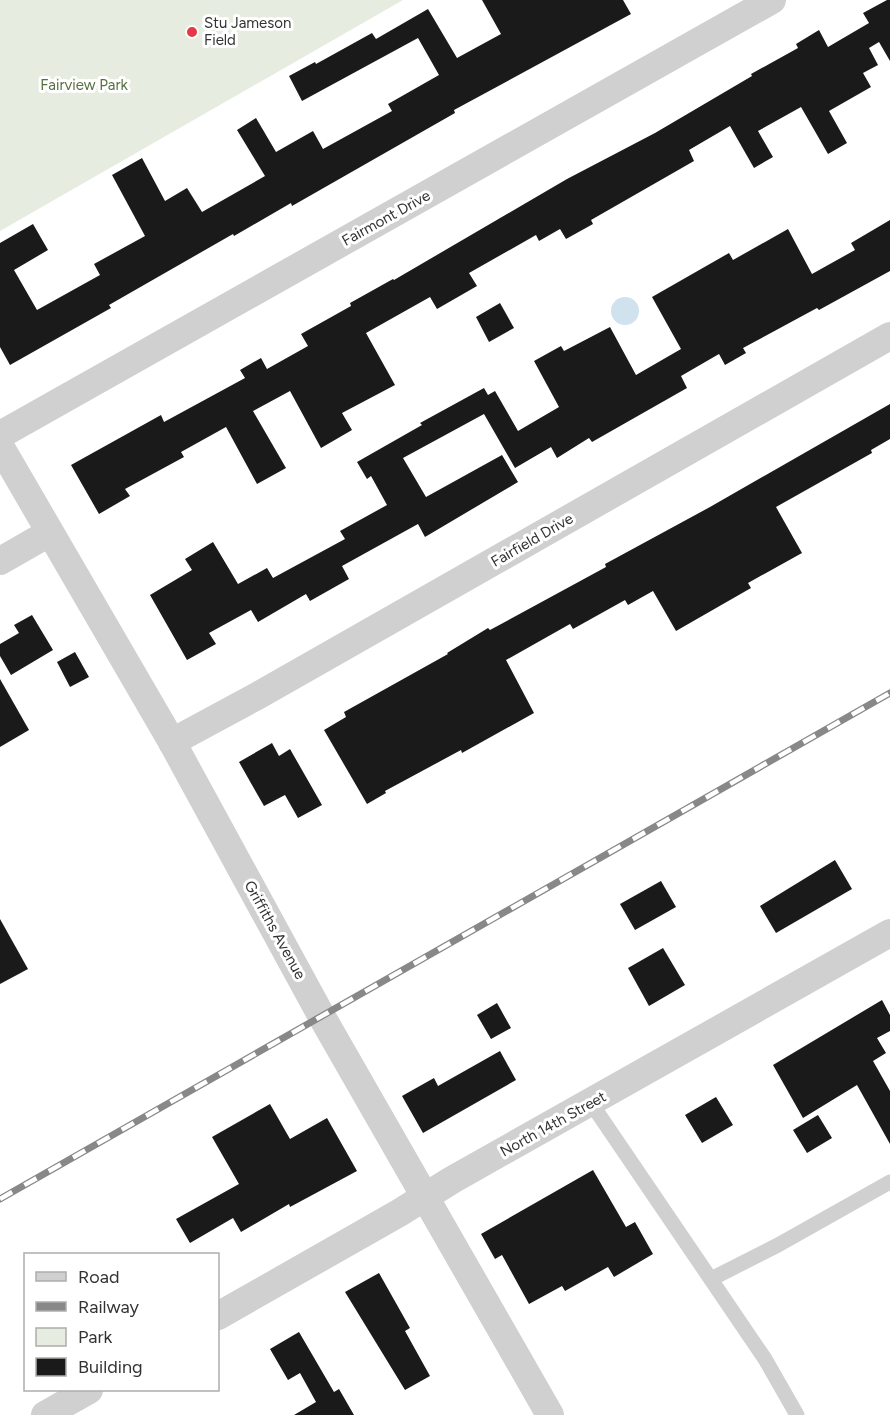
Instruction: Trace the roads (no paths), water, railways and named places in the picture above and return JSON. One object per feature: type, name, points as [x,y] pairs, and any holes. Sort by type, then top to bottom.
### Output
[{"type":"street","name":"Fairmont Drive","points":[[0,435],[772,0]]},
{"type":"street","name":"Fairfield Drive","points":[[172,742],[259,695],[890,336]]},
{"type":"street","name":"Griffiths Avenue","points":[[0,446],[172,742],[322,1017],[550,1415]]},
{"type":"street","points":[[0,561],[50,533]]},
{"type":"street","name":"North 14th Street","points":[[219,1315],[389,1219],[424,1196],[890,933]]},
{"type":"street","points":[[45,1415],[86,1391]]},
{"type":"lane","points":[[591,1103],[765,1359],[797,1415]]},
{"type":"lane","points":[[711,1279],[778,1245],[890,1182]]},
{"type":"water","points":[[625,297],[635,301],[639,311],[635,321],[625,325],[615,321],[611,311],[615,301]]},
{"type":"railway","points":[[0,1199],[890,693]]},
{"type":"place","name":"Stu Jameson Field","points":[[192,32]]},
{"type":"park label","name":"Fairview Park","points":[[84,85]]}]
